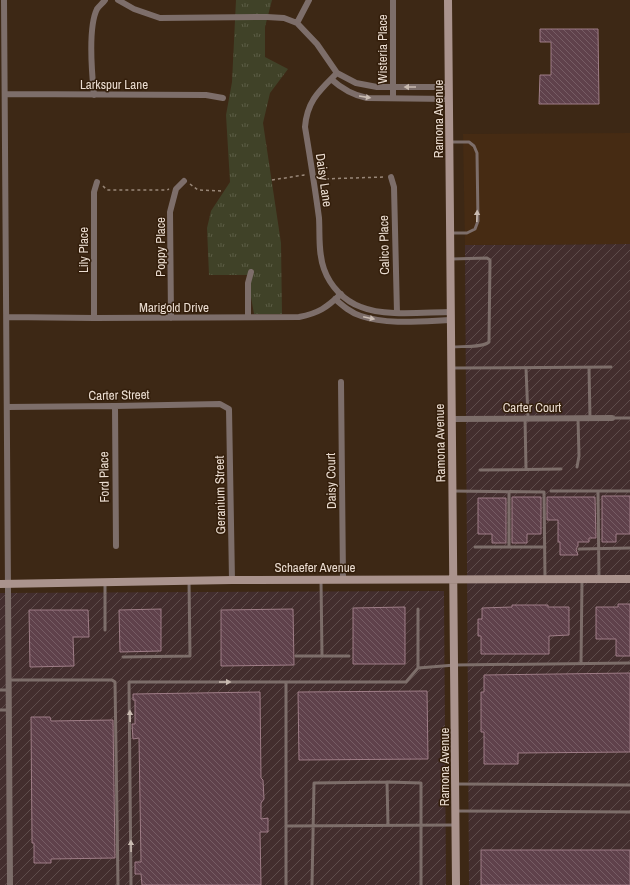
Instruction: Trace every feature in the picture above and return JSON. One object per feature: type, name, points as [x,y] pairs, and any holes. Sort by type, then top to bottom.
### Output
[{"type":"main road","name":"Ramona Avenue","points":[[448,0],[456,885]]},
{"type":"main road","name":"Schaefer Avenue","points":[[4,584],[321,579],[630,579]]},
{"type":"street","points":[[4,0],[5,94],[3,289],[7,317],[4,584],[8,680],[10,885]]},
{"type":"street","points":[[94,96],[92,40],[94,20],[97,8],[106,0]]},
{"type":"street","points":[[118,0],[134,9],[160,18],[284,18],[297,23],[317,44],[337,73],[356,83],[377,87],[449,87]]},
{"type":"street","points":[[297,23],[309,0]]},
{"type":"street","name":"Wisteria Place","points":[[393,0],[393,98]]},
{"type":"street","name":"Daisy Lane","points":[[337,73],[323,87],[310,105],[306,118],[306,127],[324,268],[330,282],[341,294]]},
{"type":"street","points":[[331,79],[346,91],[360,97],[450,98]]},
{"type":"street","name":"Larkspur Lane","points":[[5,94],[94,96],[206,95],[222,98]]},
{"type":"street","name":"Calico Place","points":[[391,177],[394,187],[396,313]]},
{"type":"street","name":"Poppy Place","points":[[171,318],[170,212],[176,189],[184,181]]},
{"type":"street","name":"Lily Place","points":[[94,318],[94,192],[97,182]]},
{"type":"street","points":[[248,317],[248,283],[251,272]]},
{"type":"street","points":[[341,294],[349,302],[362,308],[379,312],[451,312]]},
{"type":"street","name":"Marigold Drive","points":[[7,317],[299,317],[319,312],[328,307],[341,294]]},
{"type":"street","points":[[336,299],[355,314],[370,318],[392,321],[451,320]]},
{"type":"street","name":"Daisy Court","points":[[341,382],[343,579]]},
{"type":"street","name":"Carter Street","points":[[7,407],[220,404],[229,409]]},
{"type":"street","name":"Ford Place","points":[[115,406],[116,546]]},
{"type":"street","name":"Geranium Street","points":[[229,409],[232,580]]},
{"type":"street","name":"Carter Court","points":[[452,419],[612,418]]},
{"type":"lane","points":[[450,142],[469,142],[474,146],[477,153],[478,221],[475,229],[467,233],[450,233]]},
{"type":"lane","points":[[451,259],[486,258],[490,260],[489,342],[486,345],[452,346]]},
{"type":"lane","points":[[452,368],[611,367]]},
{"type":"lane","points":[[526,368],[526,469]]},
{"type":"lane","points":[[589,368],[590,418]]},
{"type":"lane","points":[[577,467],[579,456],[578,418]]},
{"type":"lane","points":[[612,418],[630,418]]},
{"type":"lane","points":[[480,470],[562,470]]},
{"type":"lane","points":[[453,491],[544,492],[546,579]]},
{"type":"lane","points":[[551,491],[630,491]]},
{"type":"lane","points":[[598,491],[599,579]]},
{"type":"lane","points":[[509,492],[509,547]]},
{"type":"lane","points":[[476,547],[545,547]]},
{"type":"lane","points":[[579,549],[630,548]]},
{"type":"lane","points":[[321,579],[322,656]]},
{"type":"lane","points":[[582,579],[582,664]]},
{"type":"lane","points":[[123,658],[190,656],[189,581]]},
{"type":"lane","points":[[105,582],[106,630]]},
{"type":"lane","points":[[131,885],[129,682],[406,682],[418,668],[418,609]]},
{"type":"lane","points":[[296,656],[349,656]]},
{"type":"lane","points":[[418,668],[455,665],[630,663]]},
{"type":"lane","points":[[8,680],[112,680],[115,682],[118,885]]},
{"type":"lane","points":[[286,682],[286,885]]},
{"type":"lane","points":[[0,690],[8,690]]},
{"type":"lane","points":[[0,710],[8,710]]},
{"type":"lane","points":[[387,782],[388,825]]},
{"type":"lane","points":[[312,885],[314,783],[387,782],[421,783],[422,825],[420,885]]},
{"type":"lane","points":[[456,784],[630,785]]},
{"type":"lane","points":[[456,811],[630,812]]},
{"type":"lane","points":[[286,826],[456,825]]},
{"type":"path","points":[[272,180],[304,175],[313,179],[391,177]]},
{"type":"path","points":[[184,181],[198,190],[224,191]]},
{"type":"path","points":[[97,182],[107,190],[167,190],[173,187]]},
{"type":"shaded area","points":[[630,133],[630,244],[465,245],[463,134]]},
{"type":"shaded area","points":[[630,244],[630,885],[469,885],[465,245]]},
{"type":"shaded area","points":[[444,591],[446,885],[0,885],[0,593]]},
{"type":"green space","points":[[236,0],[272,0],[265,27],[265,57],[288,69],[270,93],[263,123],[281,243],[282,314],[254,314],[247,275],[209,275],[207,228],[211,211],[230,182],[226,115],[232,82]]},
{"type":"building","points":[[540,29],[598,29],[599,104],[539,104],[540,75],[551,75],[551,42],[540,42]]},
{"type":"building","points":[[602,496],[630,496],[630,534],[616,534],[616,542],[602,542]]},
{"type":"building","points":[[512,497],[541,497],[541,534],[527,534],[527,543],[512,543]]},
{"type":"building","points":[[547,497],[595,497],[596,538],[589,538],[589,542],[578,542],[576,549],[578,555],[560,555],[560,542],[558,542],[558,520],[547,520]]},
{"type":"building","points":[[478,498],[506,498],[506,543],[492,543],[492,534],[478,534]]},
{"type":"building","points":[[618,604],[630,604],[630,656],[616,656],[616,639],[596,639],[596,607],[618,607]]},
{"type":"building","points":[[512,605],[548,605],[548,607],[569,607],[569,635],[549,636],[549,654],[481,654],[481,636],[478,636],[478,619],[482,619],[482,608],[512,607]]},
{"type":"building","points":[[405,607],[405,664],[353,664],[353,608]]},
{"type":"building","points":[[161,609],[161,651],[120,652],[119,610]]},
{"type":"building","points":[[293,609],[294,665],[221,666],[221,610]]},
{"type":"building","points":[[29,610],[88,610],[89,637],[73,637],[74,666],[30,667]]},
{"type":"building","points":[[630,673],[630,752],[518,753],[518,764],[484,764],[484,732],[481,732],[481,692],[484,692],[484,675]]},
{"type":"building","points":[[427,691],[428,759],[299,760],[298,692]]},
{"type":"building","points":[[260,692],[261,778],[263,780],[264,799],[261,803],[261,819],[268,818],[268,832],[260,832],[261,885],[142,885],[141,874],[135,874],[135,862],[141,862],[139,738],[133,739],[132,724],[135,724],[135,700],[133,700],[133,694]]},
{"type":"building","points":[[31,717],[50,717],[51,721],[113,720],[115,858],[51,859],[51,863],[34,863],[34,843],[32,843]]},
{"type":"building","points":[[481,850],[630,850],[630,885],[481,885]]}]
